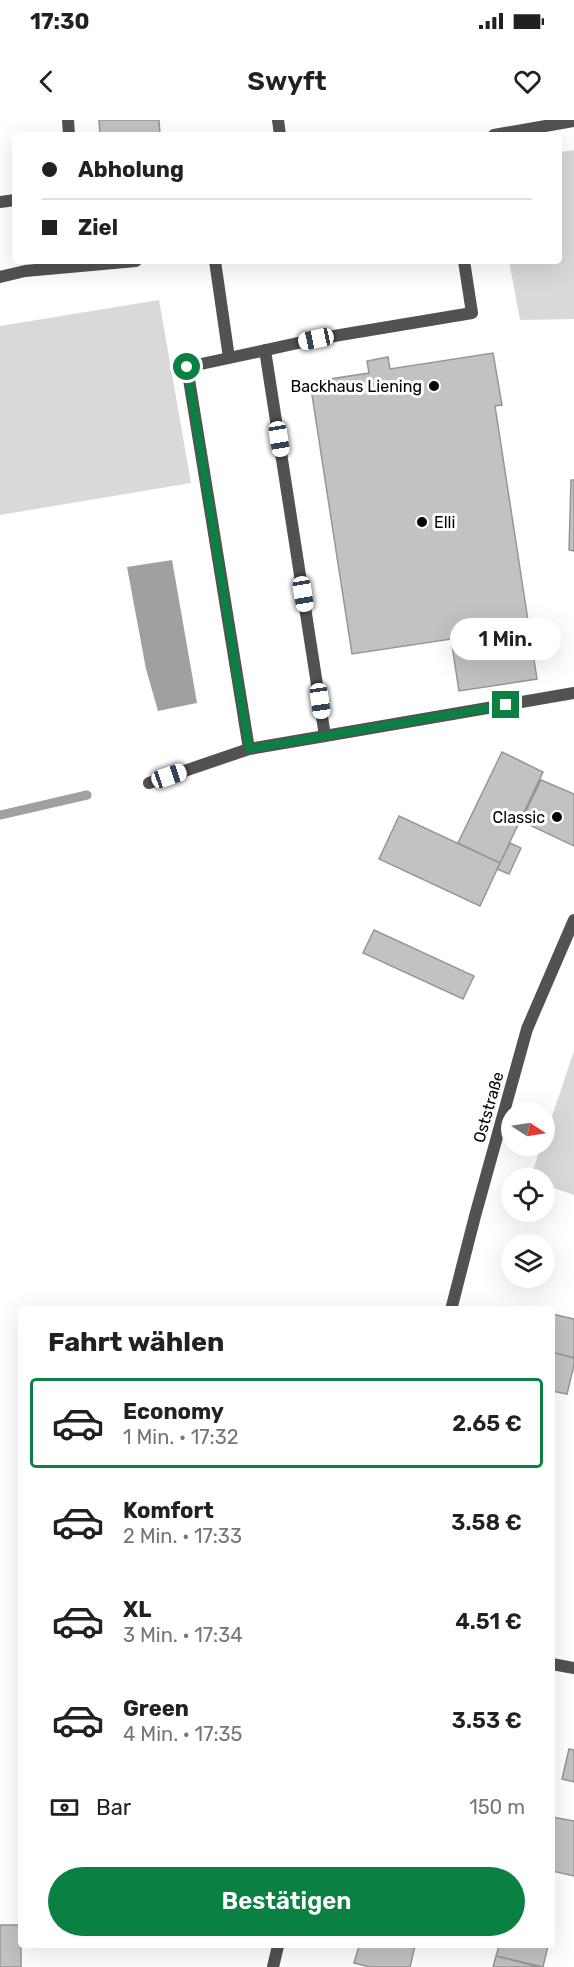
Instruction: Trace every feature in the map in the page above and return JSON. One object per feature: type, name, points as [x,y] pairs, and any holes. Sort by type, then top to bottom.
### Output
[{"type":"street","points":[[511,132],[574,121]]},
{"type":"street","points":[[0,277],[25,271],[103,264]]},
{"type":"street","points":[[214,264],[229,358]]},
{"type":"street","points":[[249,749],[187,367],[327,336],[472,313],[464,264]]},
{"type":"street","points":[[265,350],[325,736]]},
{"type":"street","points":[[149,783],[249,749],[574,693]]},
{"type":"street","name":"Oststraße","points":[[452,1306],[527,1029],[574,920]]},
{"type":"street","points":[[555,1665],[574,1668]]},
{"type":"street","points":[[273,1967],[278,1948]]},
{"type":"shaded area","points":[[574,150],[574,319],[520,320],[510,264],[562,264],[562,152]]},
{"type":"shaded area","points":[[159,300],[191,483],[0,515],[0,326]]},
{"type":"shaded area","points":[[172,560],[197,703],[158,711],[146,669],[127,567]]},
{"type":"shaded area","points":[[574,1051],[574,1195],[555,1188],[555,1168],[534,1168],[538,1156],[555,1156],[555,1107]]},
{"type":"building","points":[[99,120],[159,120],[160,132],[100,132]]},
{"type":"building","name":"Elli","points":[[493,353],[502,405],[495,406],[537,679],[459,691],[451,639],[352,654],[310,382],[369,373],[367,361],[388,357],[390,369]]},
{"type":"building","points":[[571,480],[574,480],[574,551],[569,550]]},
{"type":"building","points":[[502,752],[543,772],[500,863],[458,843]]},
{"type":"building","points":[[541,780],[574,794],[574,846],[521,821]]},
{"type":"building","points":[[399,816],[500,863],[480,906],[379,859]]},
{"type":"building","points":[[510,843],[521,848],[509,874],[497,869]]},
{"type":"building","points":[[374,930],[474,976],[463,999],[363,953]]},
{"type":"building","points":[[555,1315],[574,1319],[574,1358],[555,1353]]},
{"type":"building","points":[[555,1353],[574,1358],[567,1394],[555,1392]]},
{"type":"building","points":[[569,1749],[574,1750],[574,1782],[562,1779]]},
{"type":"building","points":[[555,1818],[574,1821],[574,1876],[555,1872]]},
{"type":"building","points":[[0,1925],[18,1925],[21,1967],[0,1967]]},
{"type":"building","points":[[358,1948],[415,1948],[410,1967],[370,1967],[354,1963]]},
{"type":"building","points":[[498,1948],[548,1948],[543,1967],[496,1956]]},
{"type":"building","points":[[496,1956],[539,1967],[493,1967]]},
{"type":"waterway","points":[[0,815],[87,795]]},
{"type":"place","name":"Backhaus Liening","points":[[434,386]]},
{"type":"place","name":"Elli","points":[[422,522]]},
{"type":"place","name":"Classic","points":[[557,817]]},
{"type":"route","points":[[187,367],[249,749],[506,705]]}]
